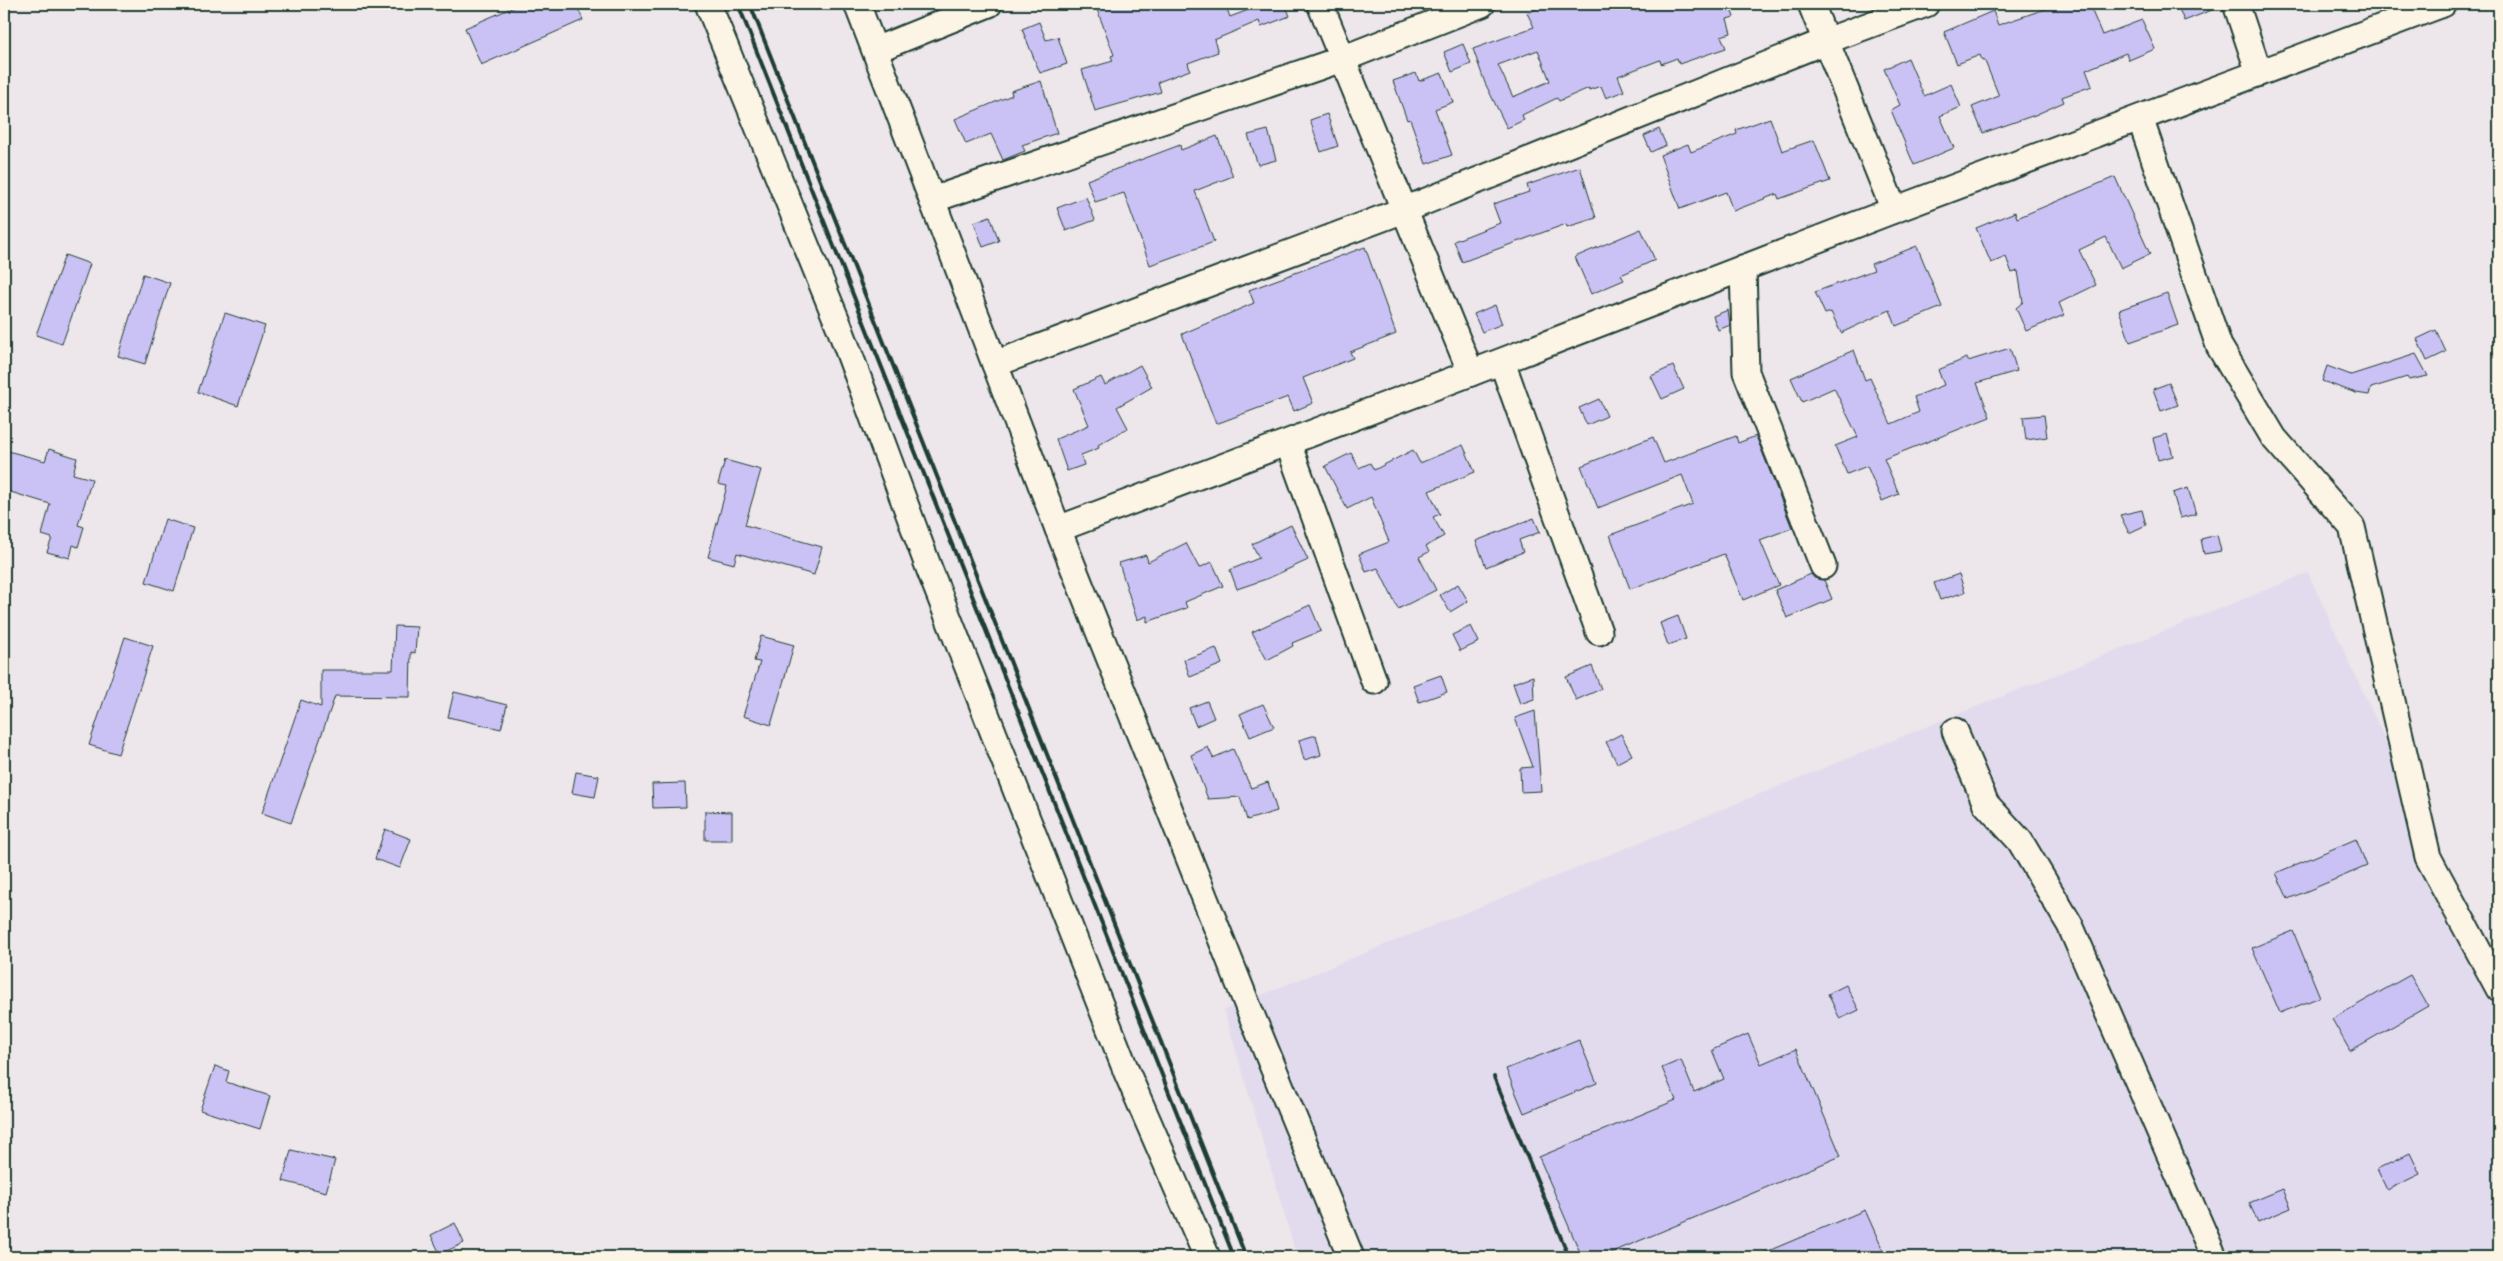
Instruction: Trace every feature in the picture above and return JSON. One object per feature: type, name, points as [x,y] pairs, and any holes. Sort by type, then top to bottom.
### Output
[{"type":"street","points":[[708,4],[839,326],[930,571],[1127,1072],[1206,1257]]},
{"type":"street","points":[[857,4],[1058,529],[1247,1004],[1351,1257]]},
{"type":"street","points":[[875,50],[990,4]]},
{"type":"street","points":[[1320,4],[1471,373]]},
{"type":"street","points":[[932,200],[1342,59],[1482,4]]},
{"type":"street","points":[[1811,4],[1894,210]]},
{"type":"street","points":[[995,364],[1404,210],[1826,41],[1926,4]]},
{"type":"street","points":[[2236,4],[2259,73]]},
{"type":"street","points":[[1058,529],[1502,362],[1894,210],[2443,4]]},
{"type":"street","points":[[2140,118],[2219,346],[2274,438],[2352,527],[2428,857],[2499,989]]},
{"type":"street","points":[[1743,268],[1746,372],[1823,566]]},
{"type":"street","points":[[1502,362],[1599,632]]},
{"type":"street","points":[[1288,443],[1374,681]]},
{"type":"street","points":[[1956,731],[1986,804],[2020,841],[2070,925],[2214,1257]]},
{"type":"shaded area","points":[[2308,573],[2499,986],[2499,1257],[1297,1257],[1224,1010]]},
{"type":"building","points":[[521,4],[576,4],[583,20],[481,65],[465,28]]},
{"type":"building","points":[[1095,4],[1225,4],[1230,17],[1264,4],[1285,4],[1290,16],[1261,27],[1259,21],[1214,40],[1218,52],[1188,63],[1190,70],[1158,82],[1161,92],[1095,111],[1082,70],[1113,61],[1111,56],[1114,55]]},
{"type":"building","points":[[1547,4],[1729,4],[1734,17],[1727,19],[1731,33],[1721,36],[1726,48],[1679,64],[1677,58],[1661,64],[1660,60],[1618,76],[1624,91],[1606,98],[1601,86],[1589,90],[1589,88],[1559,101],[1557,98],[1522,115],[1524,120],[1507,128],[1485,83],[1473,49],[1534,27],[1527,13]],"holes":[[[1538,50],[1550,81],[1513,97],[1498,65]]]},
{"type":"building","points":[[2060,4],[2089,4],[2102,35],[2142,20],[2155,49],[2129,60],[2126,53],[2086,70],[2092,86],[2062,97],[2064,102],[2035,115],[1983,133],[1972,107],[1999,96],[1984,59],[1982,60],[1980,55],[1957,64],[1944,32],[1993,11],[1998,25]]},
{"type":"building","points":[[2177,4],[2222,4],[2222,6],[2184,21]]},
{"type":"building","points":[[1039,22],[1046,40],[1058,37],[1067,64],[1040,73],[1022,29]]},
{"type":"building","points":[[1463,44],[1471,64],[1452,72],[1444,52]]},
{"type":"building","points":[[1908,58],[1924,96],[1951,84],[1961,107],[1940,116],[1954,148],[1914,165],[1891,110],[1900,105],[1884,69]]},
{"type":"building","points":[[1416,73],[1419,81],[1442,73],[1453,102],[1435,109],[1452,155],[1426,164],[1410,119],[1407,120],[1393,81]]},
{"type":"building","points":[[1041,81],[1057,133],[1022,145],[1025,151],[1003,160],[991,134],[966,144],[955,119],[1012,95],[1011,91]]},
{"type":"building","points":[[1327,114],[1338,146],[1321,152],[1310,120]]},
{"type":"building","points":[[1770,118],[1782,151],[1814,140],[1830,181],[1779,199],[1777,194],[1733,211],[1726,192],[1680,209],[1660,155],[1688,144],[1691,152],[1737,134],[1736,130]]},
{"type":"building","points":[[1659,129],[1666,145],[1651,152],[1644,136]]},
{"type":"building","points":[[1268,130],[1276,160],[1258,165],[1248,135]]},
{"type":"building","points":[[1217,136],[1233,176],[1195,191],[1214,242],[1150,265],[1124,193],[1095,202],[1087,180],[1180,145],[1181,150]]},
{"type":"building","points":[[1580,167],[1596,218],[1567,227],[1566,224],[1462,262],[1454,241],[1500,223],[1493,204],[1529,192],[1527,185]]},
{"type":"building","points":[[2115,177],[2150,254],[2121,268],[2106,237],[2079,250],[2096,285],[2059,303],[2064,315],[2026,331],[2016,308],[2023,302],[2018,271],[2012,273],[2006,257],[1991,263],[1976,228],[2015,212],[2017,218]]},
{"type":"building","points":[[1086,197],[1095,220],[1066,231],[1057,208]]},
{"type":"building","points":[[990,216],[999,241],[983,247],[974,222]]},
{"type":"building","points":[[1641,229],[1655,260],[1621,275],[1624,280],[1591,294],[1575,257]]},
{"type":"building","points":[[1917,246],[1942,307],[1896,326],[1890,310],[1841,333],[1831,312],[1825,314],[1815,292],[1874,270],[1871,264]]},
{"type":"building","points":[[1365,247],[1396,334],[1350,352],[1353,358],[1303,378],[1313,403],[1294,411],[1288,397],[1216,424],[1182,334],[1254,303],[1249,290]]},
{"type":"building","points":[[65,255],[90,264],[62,344],[36,335]]},
{"type":"building","points":[[143,274],[170,283],[145,364],[118,356]]},
{"type":"building","points":[[2167,293],[2178,325],[2130,342],[2119,310]]},
{"type":"building","points":[[1495,305],[1502,324],[1482,332],[1474,314]]},
{"type":"building","points":[[1728,310],[1730,325],[1718,330],[1713,316]]},
{"type":"building","points":[[225,313],[265,326],[238,406],[198,392]]},
{"type":"building","points":[[2436,330],[2446,352],[2427,361],[2417,339]]},
{"type":"building","points":[[2010,348],[2017,371],[1977,383],[1990,417],[1884,459],[1899,494],[1882,501],[1867,466],[1847,474],[1835,446],[1858,437],[1834,388],[1802,402],[1791,378],[1854,350],[1865,380],[1870,378],[1891,424],[1919,412],[1914,397],[1944,385],[1938,370],[1967,358],[1968,361]]},
{"type":"building","points":[[2416,354],[2428,376],[2409,380],[2407,377],[2371,388],[2369,395],[2356,393],[2322,381],[2327,366],[2351,375]]},
{"type":"building","points":[[1140,365],[1152,387],[1117,407],[1128,428],[1098,445],[1099,448],[1081,455],[1084,465],[1067,471],[1056,439],[1089,425],[1074,389],[1101,377],[1105,385]]},
{"type":"building","points":[[1673,366],[1684,389],[1662,399],[1651,376]]},
{"type":"building","points":[[2169,383],[2178,405],[2161,411],[2153,389]]},
{"type":"building","points":[[1599,399],[1607,416],[1587,425],[1579,408]]},
{"type":"building","points":[[2044,415],[2047,437],[2026,440],[2023,417]]},
{"type":"building","points":[[2167,434],[2173,456],[2158,460],[2153,438]]},
{"type":"building","points":[[1736,436],[1738,443],[1756,436],[1792,528],[1760,540],[1779,585],[1743,600],[1724,554],[1630,589],[1610,535],[1693,504],[1682,475],[1598,508],[1581,466],[1653,437],[1664,463]]},
{"type":"building","points":[[1463,445],[1475,472],[1429,491],[1440,514],[1433,517],[1444,536],[1426,546],[1429,552],[1419,557],[1436,590],[1398,609],[1378,568],[1366,572],[1359,554],[1389,542],[1371,497],[1347,509],[1325,466],[1351,453],[1359,468],[1370,463],[1374,470],[1413,450],[1420,463]]},
{"type":"building","points":[[49,449],[77,458],[73,474],[92,479],[78,525],[84,527],[78,547],[73,545],[70,558],[47,552],[52,538],[42,535],[50,504],[4,490],[4,450],[45,461]]},
{"type":"building","points":[[725,460],[761,470],[745,525],[822,547],[814,575],[737,553],[734,564],[708,557],[727,486],[718,484]]},
{"type":"building","points":[[2188,488],[2196,514],[2180,518],[2173,493]]},
{"type":"building","points":[[2142,510],[2146,525],[2129,533],[2120,515]]},
{"type":"building","points":[[1534,518],[1540,532],[1519,540],[1523,552],[1486,567],[1476,541]]},
{"type":"building","points":[[165,519],[193,528],[174,591],[146,582]]},
{"type":"building","points":[[1291,525],[1308,560],[1269,578],[1237,589],[1230,570],[1259,558],[1252,544]]},
{"type":"building","points":[[2217,535],[2221,551],[2204,554],[2201,539]]},
{"type":"building","points":[[1186,543],[1199,568],[1212,562],[1223,586],[1185,602],[1187,608],[1147,622],[1147,616],[1137,620],[1119,563],[1146,555],[1148,562]]},
{"type":"building","points":[[1811,574],[1814,578],[1824,580],[1832,599],[1787,618],[1775,590]]},
{"type":"building","points":[[1959,574],[1965,592],[1940,600],[1934,583]]},
{"type":"building","points":[[1458,584],[1468,601],[1450,612],[1440,595]]},
{"type":"building","points":[[1310,605],[1321,631],[1292,643],[1293,646],[1267,660],[1252,632]]},
{"type":"building","points":[[1678,616],[1686,639],[1668,645],[1660,623]]},
{"type":"building","points":[[395,626],[417,627],[415,653],[411,652],[410,697],[335,696],[291,823],[262,813],[301,700],[321,707],[321,670],[393,670]]},
{"type":"building","points":[[1471,626],[1479,642],[1460,651],[1452,635]]},
{"type":"building","points":[[761,636],[794,645],[771,725],[743,716],[760,662],[754,661]]},
{"type":"building","points":[[125,637],[153,646],[118,754],[89,745]]},
{"type":"building","points":[[1216,648],[1222,664],[1190,677],[1184,660]]},
{"type":"building","points":[[1592,666],[1601,689],[1576,700],[1566,677]]},
{"type":"building","points":[[1441,675],[1447,692],[1419,702],[1413,685]]},
{"type":"building","points":[[1533,676],[1534,699],[1520,704],[1513,683]]},
{"type":"building","points":[[454,692],[507,705],[501,729],[448,717]]},
{"type":"building","points":[[1207,701],[1214,718],[1196,726],[1189,708]]},
{"type":"building","points":[[1263,704],[1274,727],[1250,737],[1240,714]]},
{"type":"building","points":[[1535,711],[1541,791],[1521,792],[1520,768],[1533,767],[1515,718]]},
{"type":"building","points":[[1621,734],[1632,755],[1617,763],[1606,742]]},
{"type":"building","points":[[1316,735],[1321,755],[1304,760],[1299,740]]},
{"type":"building","points":[[1208,747],[1213,758],[1233,749],[1251,788],[1268,782],[1277,811],[1247,820],[1240,797],[1208,799],[1191,755]]},
{"type":"building","points":[[576,772],[599,776],[595,797],[572,793]]},
{"type":"building","points":[[685,783],[686,807],[653,808],[652,784]]},
{"type":"building","points":[[705,811],[732,812],[732,840],[705,840]]},
{"type":"building","points":[[385,829],[411,839],[400,868],[375,859]]},
{"type":"building","points":[[2356,839],[2367,866],[2288,899],[2276,873]]},
{"type":"building","points":[[2293,931],[2320,997],[2280,1013],[2252,948]]},
{"type":"building","points":[[2410,975],[2428,1006],[2350,1051],[2332,1019]]},
{"type":"building","points":[[1846,985],[1859,1010],[1840,1019],[1828,994]]},
{"type":"building","points":[[1748,1034],[1761,1064],[1796,1049],[1841,1156],[1601,1257],[1582,1257],[1539,1157],[1676,1100],[1662,1068],[1681,1060],[1694,1092],[1724,1079],[1712,1050]]},
{"type":"building","points":[[1579,1040],[1597,1083],[1524,1113],[1506,1069]]},
{"type":"building","points":[[215,1066],[229,1071],[226,1082],[270,1096],[260,1129],[200,1110]]},
{"type":"building","points":[[291,1150],[335,1160],[326,1192],[283,1181]]},
{"type":"building","points":[[2410,1153],[2420,1174],[2387,1190],[2377,1169]]},
{"type":"building","points":[[2283,1189],[2291,1208],[2258,1222],[2249,1203]]},
{"type":"building","points":[[1865,1210],[1886,1257],[1754,1257]]},
{"type":"building","points":[[455,1223],[464,1243],[440,1254],[431,1235]]},
{"type":"railway","points":[[738,4],[1234,1257]]},
{"type":"railway","points":[[750,4],[1246,1257]]},
{"type":"railway","points":[[1494,1077],[1569,1257]]}]
